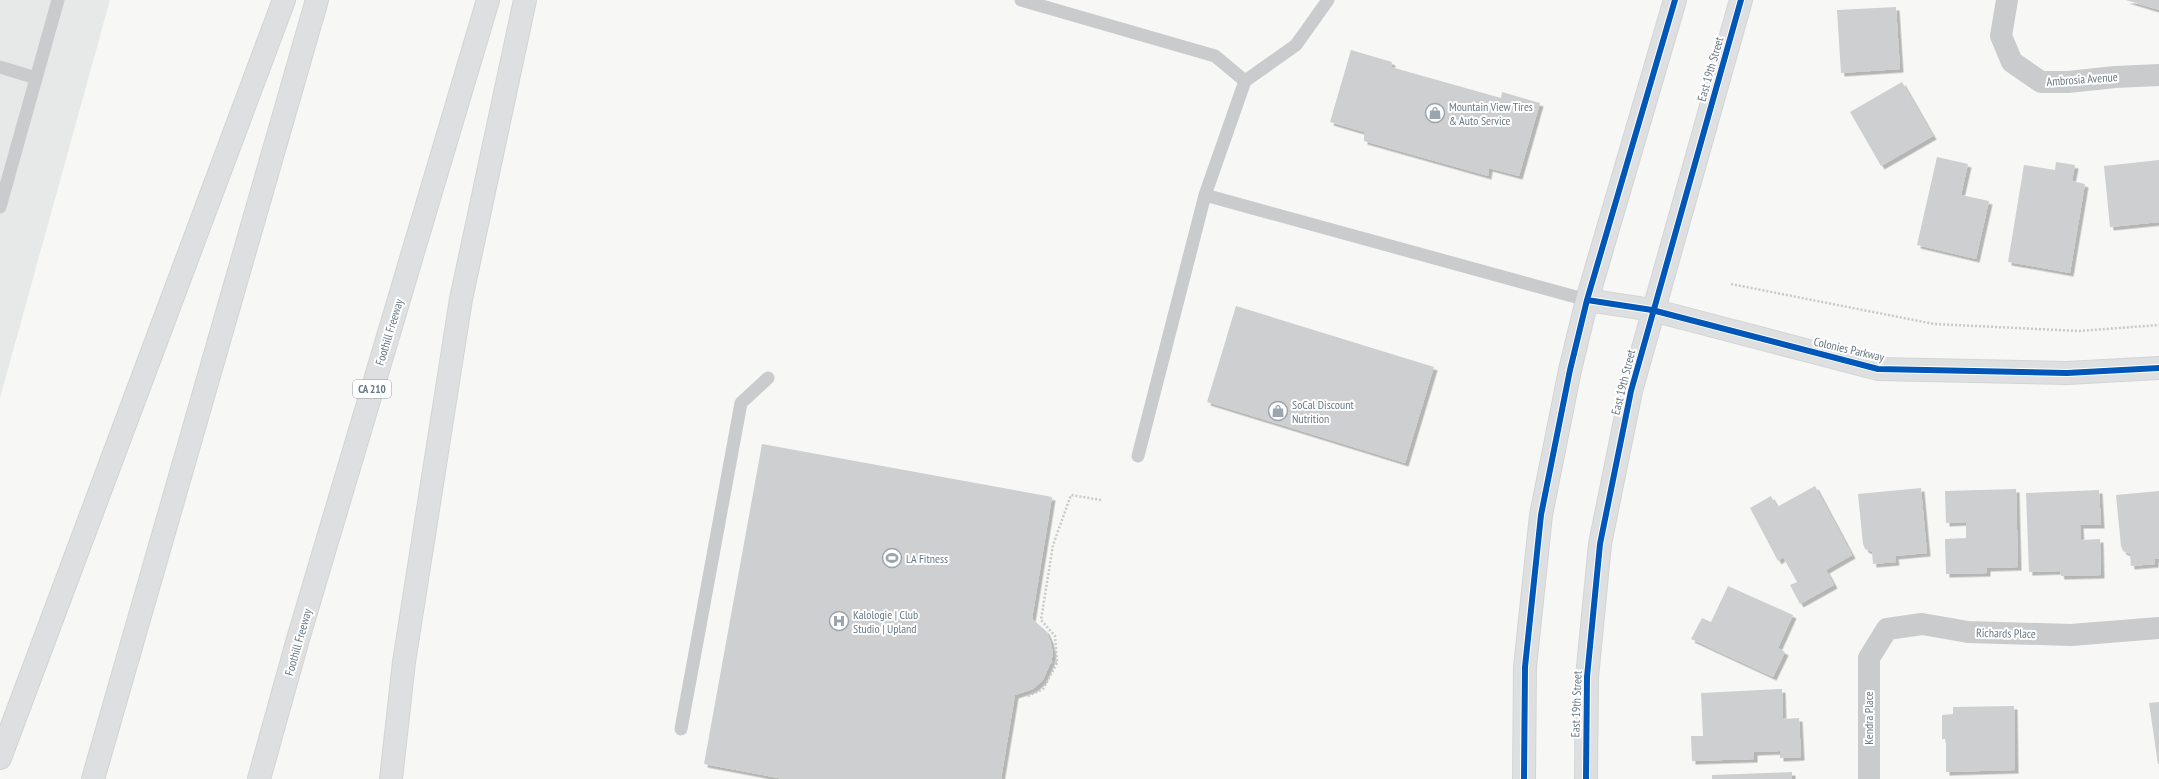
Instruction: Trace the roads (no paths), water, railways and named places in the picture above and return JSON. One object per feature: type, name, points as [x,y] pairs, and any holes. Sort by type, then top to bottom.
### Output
[{"type":"main road","points":[[0,758],[284,0]]},
{"type":"main road","points":[[93,779],[317,0]]},
{"type":"main road","name":"Foothill Freeway","points":[[259,779],[298,639],[488,0]]},
{"type":"main road","points":[[391,779],[404,662],[461,299],[525,0]]},
{"type":"main road","points":[[1524,779],[1526,667],[1540,515],[1570,370],[1587,300],[1675,0]]},
{"type":"main road","name":"East 19th Street","points":[[1586,779],[1588,677],[1600,544],[1631,391],[1652,310],[1741,0]]},
{"type":"main road","name":"Colonies Parkway","points":[[1587,300],[1652,310],[1878,369],[2067,373],[2159,368]]},
{"type":"street","name":"Ambrosia Avenue","points":[[2007,0],[2001,36],[2012,62],[2041,82],[2068,82],[2115,77],[2159,75]]},
{"type":"street","name":"Richards Place","points":[[1869,658],[1887,629],[1922,624],[1968,632],[2072,635],[2159,628]]},
{"type":"street","name":"Kendra Place","points":[[1869,658],[1869,779]]},
{"type":"lane","points":[[0,207],[58,0]]},
{"type":"lane","points":[[1021,0],[1214,56],[1245,81]]},
{"type":"lane","points":[[1138,456],[1205,195],[1245,81],[1296,45],[1328,0]]},
{"type":"lane","points":[[0,67],[36,78]]},
{"type":"lane","points":[[1205,195],[1587,300]]},
{"type":"lane","points":[[681,729],[741,403],[768,378]]},
{"type":"place","name":"Mountain View Tires & Auto Service","points":[[1435,113]]},
{"type":"place","name":"SoCal Discount Nutrition","points":[[1278,411]]},
{"type":"place","name":"LA Fitness","points":[[892,558]]},
{"type":"place","name":"Kalologie | Club Studio | Upland","points":[[839,621]]}]
